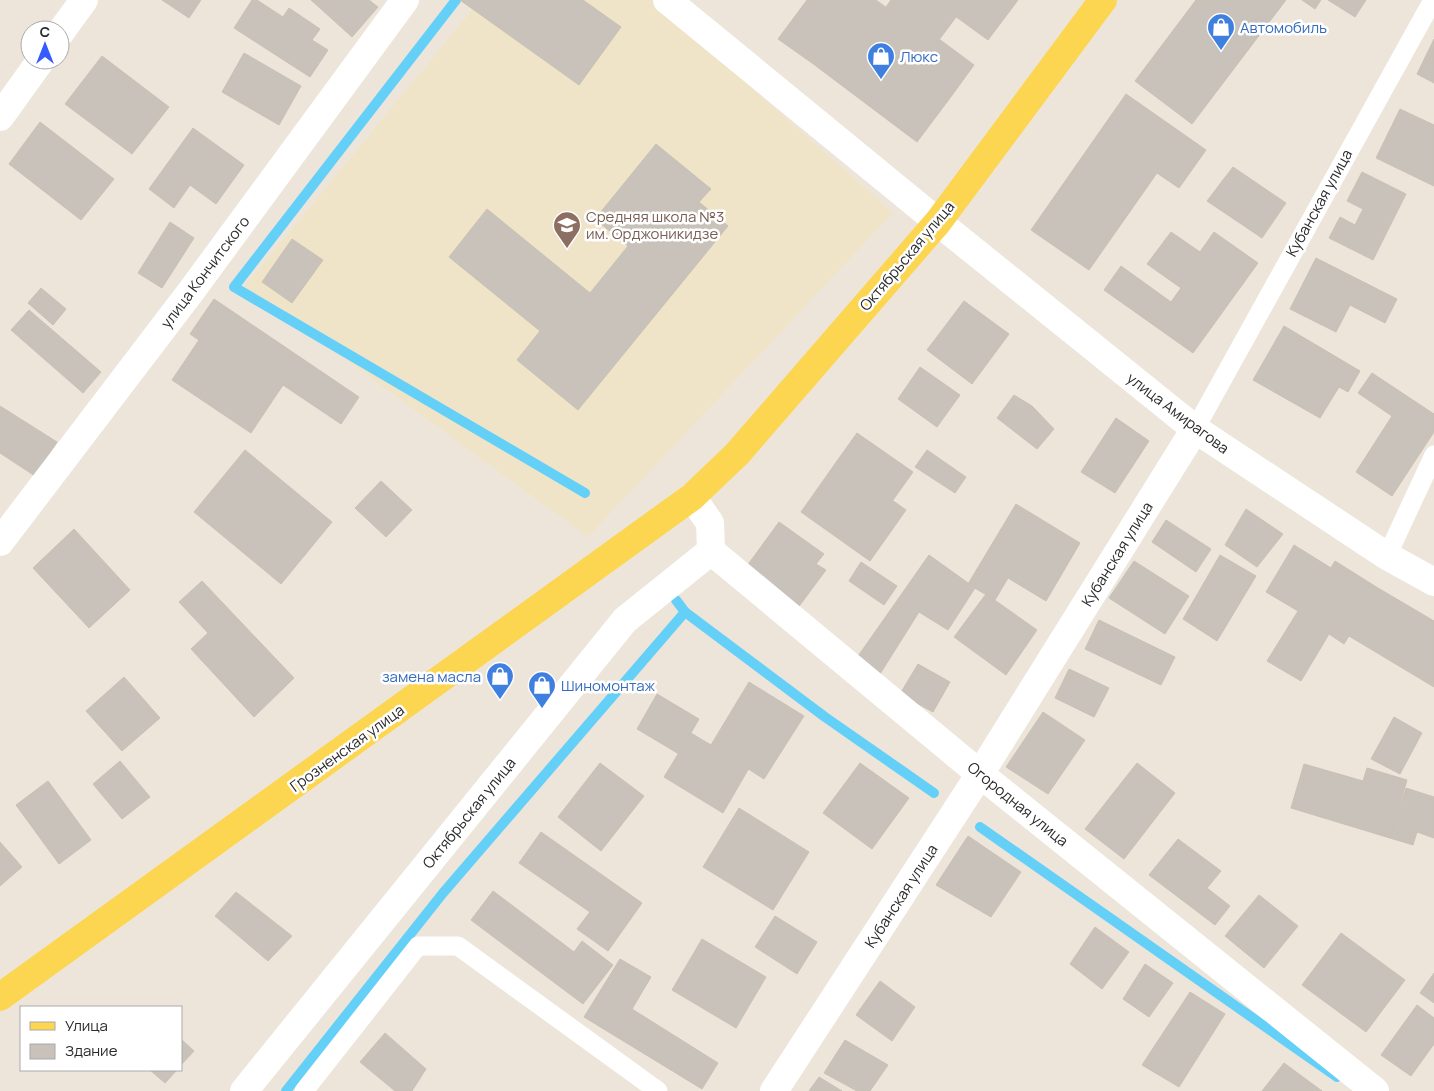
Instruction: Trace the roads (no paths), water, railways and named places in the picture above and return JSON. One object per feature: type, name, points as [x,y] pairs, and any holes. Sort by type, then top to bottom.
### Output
[{"type":"main road","name":"Октябрьская улица","points":[[692,497],[737,454],[938,222],[1103,0]]},
{"type":"main road","name":"Грозненская улица","points":[[0,997],[692,497]]},
{"type":"street","points":[[69,20],[84,0]]},
{"type":"street","name":"улица Кончитского","points":[[0,542],[192,290],[405,0]]},
{"type":"street","name":"улица Амирагова","points":[[668,0],[938,222],[1195,429],[1386,556],[1434,582]]},
{"type":"street","points":[[0,117],[34,70]]},
{"type":"street","name":"Кубанская улица","points":[[774,1091],[980,774],[1195,429]]},
{"type":"street","points":[[692,497],[710,523],[711,551]]},
{"type":"street","name":"Огородная улица","points":[[711,551],[980,774],[1375,1091]]},
{"type":"street","name":"Октябрьская улица","points":[[244,1091],[625,620],[711,551]]},
{"type":"lane","name":"Кубанская улица","points":[[1195,429],[1433,0]]},
{"type":"lane","points":[[1386,556],[1434,455]]},
{"type":"lane","points":[[304,1091],[418,946],[458,946],[658,1091]]},
{"type":"waterway","points":[[456,0],[234,287],[585,493]]},
{"type":"waterway","points":[[676,600],[685,612],[825,717],[934,793]]},
{"type":"waterway","points":[[286,1091],[443,893],[685,612]]},
{"type":"waterway","points":[[980,827],[1337,1077]]},
{"type":"place","name":"Автомобиль","points":[[1221,51]]},
{"type":"place","name":"Люкс","points":[[881,80]]},
{"type":"place","name":"Средняя школа №3 им. Орджоникидзе","points":[[567,249]]},
{"type":"place","name":"замена масла","points":[[500,700]]},
{"type":"place","name":"Шиномонтаж","points":[[542,709]]}]
